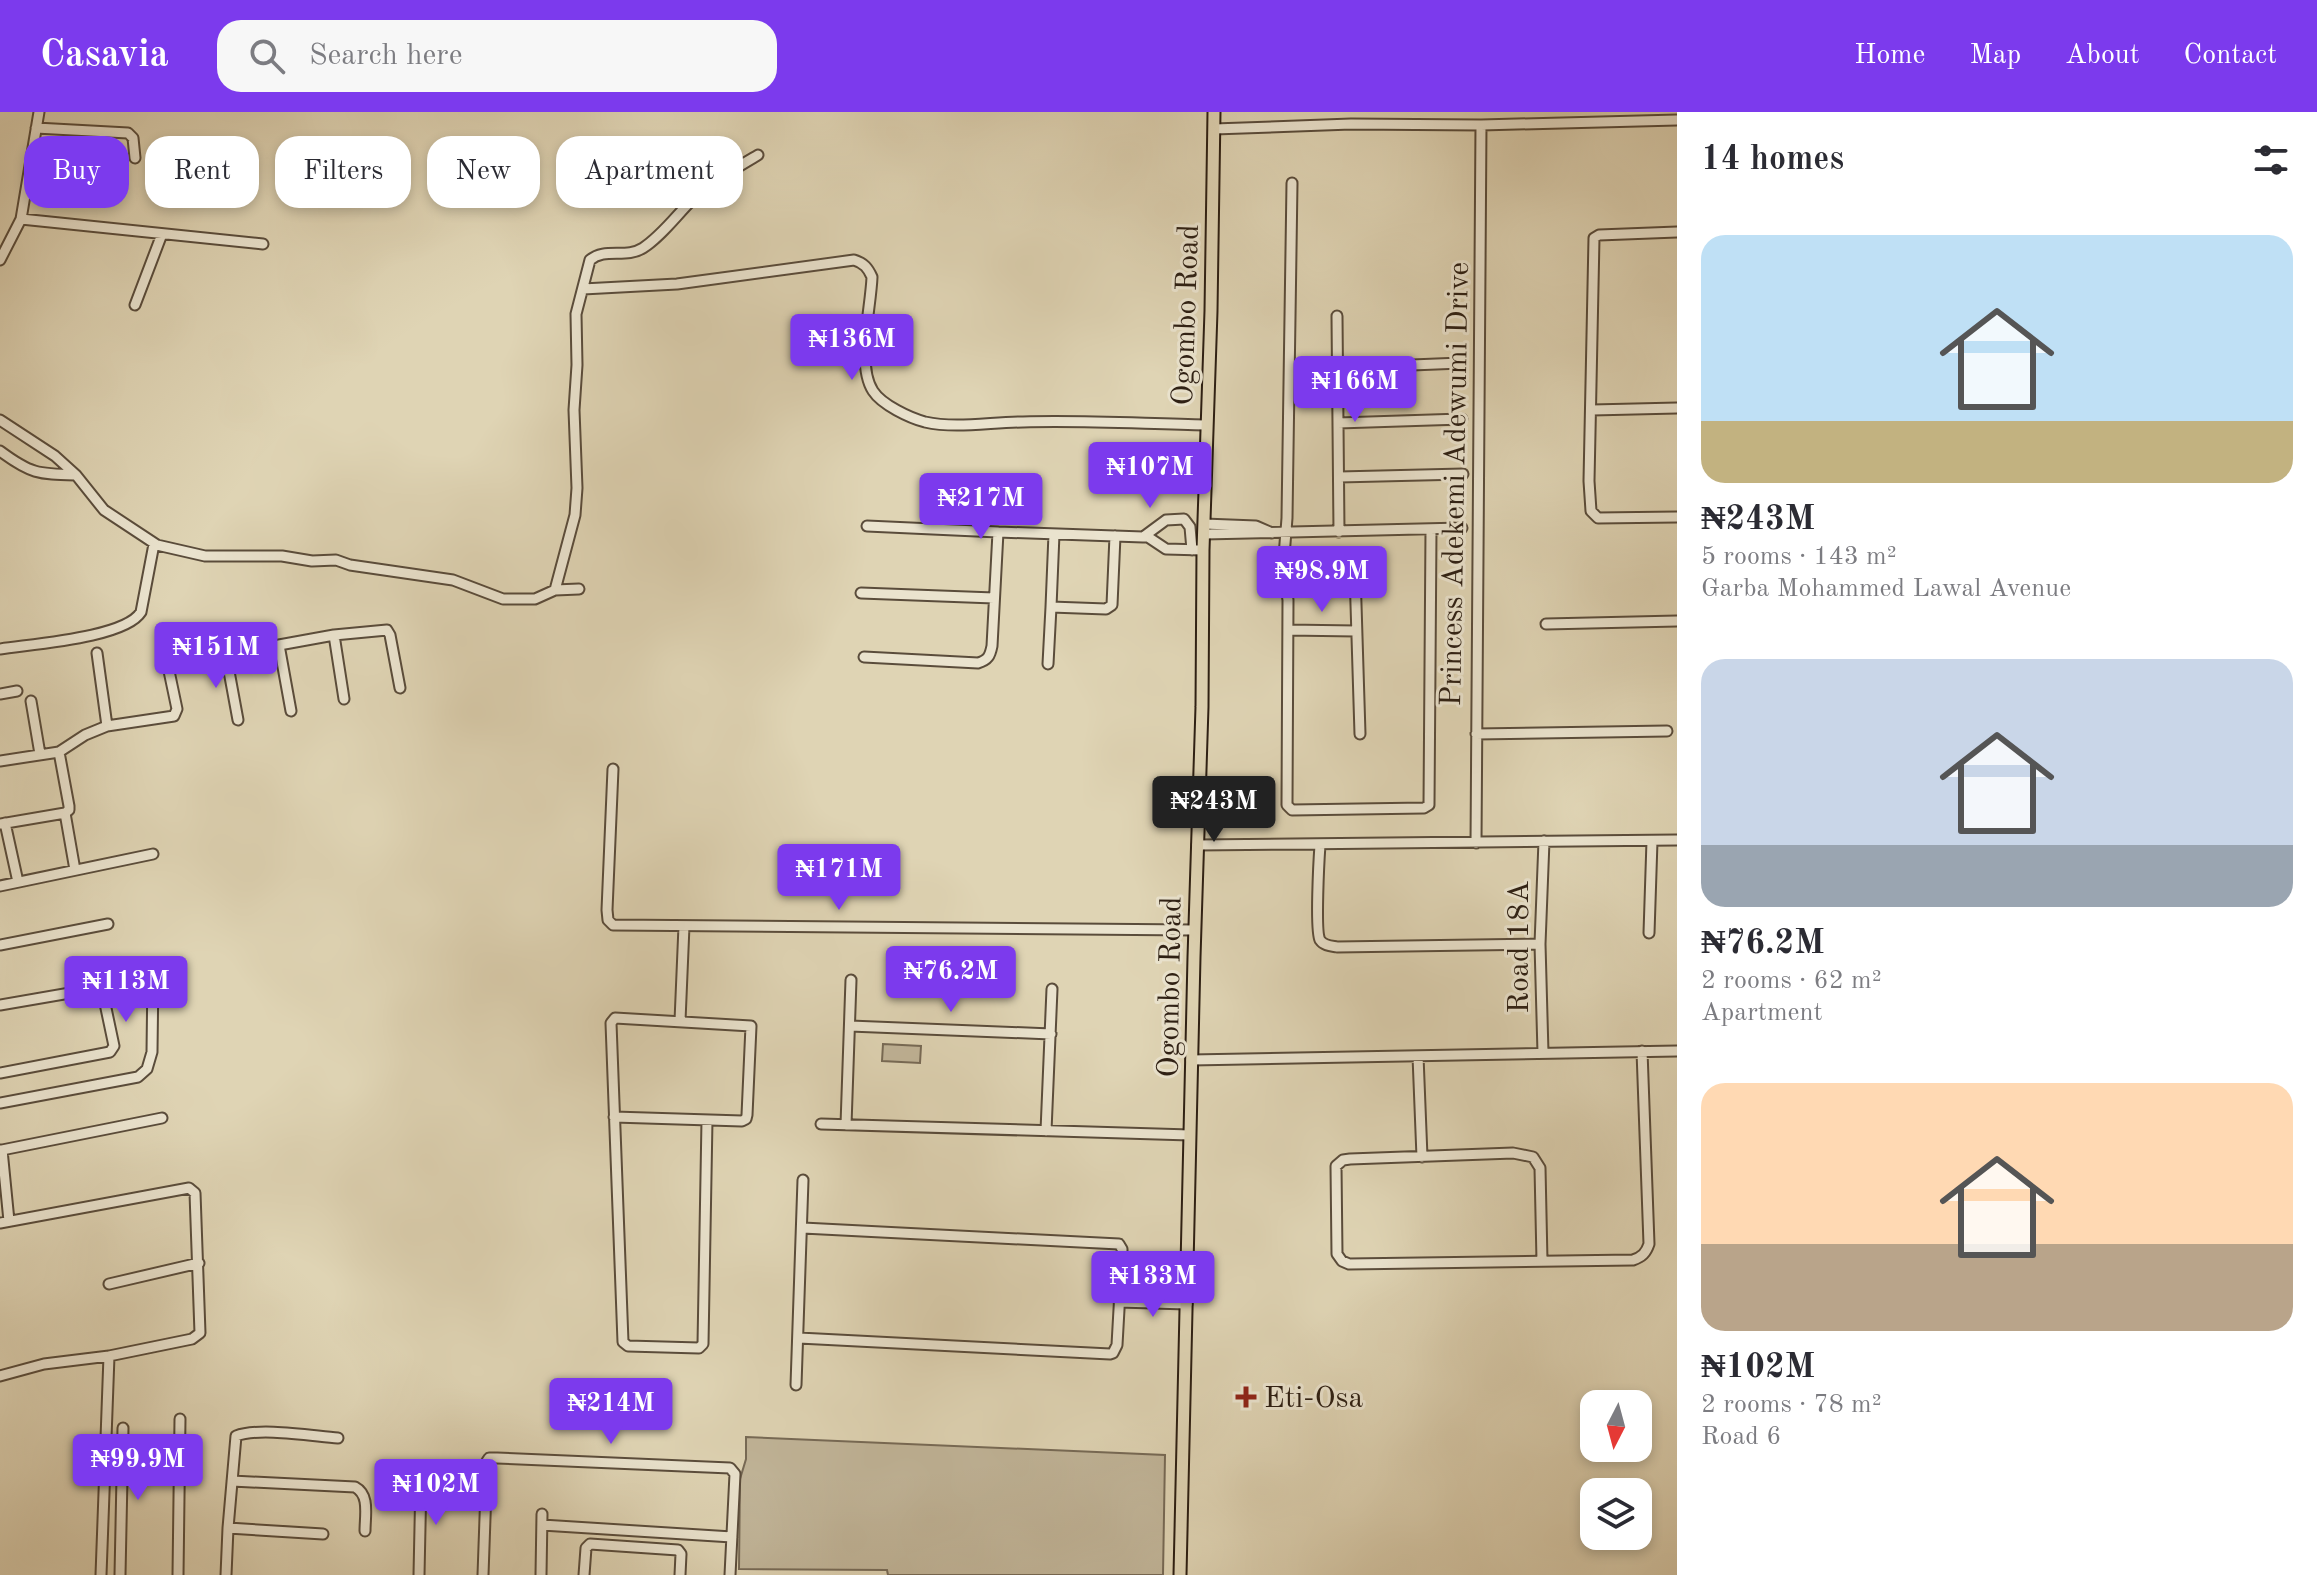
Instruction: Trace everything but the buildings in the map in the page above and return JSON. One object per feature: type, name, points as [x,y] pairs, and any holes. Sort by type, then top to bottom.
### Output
[{"type":"main road","name":"Ogombo Road","points":[[1180,1575],[1202,707],[1197,550],[1204,529],[1214,112]]},
{"type":"street","points":[[0,260],[21,219],[39,112]]},
{"type":"street","points":[[1351,112],[1351,124]]},
{"type":"street","points":[[1214,129],[1351,124],[1481,125],[1660,116],[1677,120]]},
{"type":"street","name":"Princess Adekemi Adewumi Drive","points":[[1476,843],[1481,125]]},
{"type":"street","points":[[36,128],[128,133],[133,138],[135,158]]},
{"type":"street","points":[[555,590],[575,515],[576,314],[593,256],[628,254],[644,248],[698,195],[723,175],[758,155]]},
{"type":"street","points":[[1292,183],[1287,511],[1283,569],[1288,592],[1288,808],[1296,811],[1427,807],[1431,530]]},
{"type":"street","points":[[21,219],[263,244]]},
{"type":"street","points":[[1677,232],[1599,235],[1594,238],[1589,481],[1590,504],[1598,518],[1677,517]]},
{"type":"street","points":[[135,305],[162,234]]},
{"type":"street","points":[[583,289],[677,284],[854,260],[868,268],[872,277],[866,350],[871,388],[883,401],[923,421],[948,424],[1206,425]]},
{"type":"street","points":[[1337,316],[1339,532]]},
{"type":"street","points":[[1338,368],[1461,363]]},
{"type":"street","points":[[1592,410],[1677,408]]},
{"type":"street","points":[[1338,423],[1462,419]]},
{"type":"street","points":[[0,420],[55,456],[76,475],[104,510],[154,544],[205,556],[336,560],[350,565],[453,580],[503,599],[535,599],[555,590],[579,589]]},
{"type":"street","points":[[0,451],[36,473],[76,475]]},
{"type":"street","points":[[1339,477],[1463,474]]},
{"type":"street","points":[[867,526],[1143,537],[1166,549],[1197,550],[1190,527],[1184,519],[1166,520],[1143,537]]},
{"type":"street","points":[[1204,529],[1272,533],[1462,528]]},
{"type":"street","points":[[864,657],[986,661],[992,646],[998,532]]},
{"type":"street","points":[[1048,664],[1054,534]]},
{"type":"street","points":[[1051,607],[1106,609],[1112,605],[1115,536]]},
{"type":"street","points":[[0,649],[78,638],[136,620],[141,612],[154,544]]},
{"type":"street","points":[[1355,572],[1360,734]]},
{"type":"street","points":[[861,593],[994,598]]},
{"type":"street","points":[[1546,624],[1677,621]]},
{"type":"street","points":[[0,761],[59,752],[85,735],[107,726],[174,716],[177,709],[169,671],[175,663],[334,635],[387,630],[400,688]]},
{"type":"street","points":[[1288,630],[1356,631]]},
{"type":"street","points":[[334,635],[344,699]]},
{"type":"street","points":[[279,645],[291,711]]},
{"type":"street","points":[[97,653],[107,726]]},
{"type":"street","points":[[226,655],[238,720]]},
{"type":"street","points":[[0,694],[17,691]]},
{"type":"street","points":[[31,701],[40,754]]},
{"type":"street","points":[[1476,734],[1667,731]]},
{"type":"street","points":[[59,752],[69,806],[65,813],[75,870]]},
{"type":"street","points":[[613,769],[607,886],[609,923],[616,925],[1194,930]]},
{"type":"street","points":[[18,882],[2,824],[65,813]]},
{"type":"street","points":[[1197,845],[1677,840]]},
{"type":"street","name":"Road 18A","points":[[1543,1053],[1540,944],[1544,841]]},
{"type":"street","points":[[1649,933],[1652,841]]},
{"type":"street","points":[[1320,845],[1319,924],[1323,943],[1337,947],[1540,944]]},
{"type":"street","points":[[0,886],[153,854]]},
{"type":"street","points":[[0,945],[108,924]]},
{"type":"street","points":[[680,1021],[684,926]]},
{"type":"street","points":[[0,1103],[138,1077],[147,1069],[152,1052],[153,973]]},
{"type":"street","points":[[846,1125],[851,980]]},
{"type":"street","points":[[1046,1131],[1052,989]]},
{"type":"street","points":[[0,1005],[98,990],[103,994],[114,1046],[110,1052],[0,1073]]},
{"type":"street","points":[[614,1117],[746,1119],[752,1028],[749,1024],[612,1020],[614,1117],[623,1342],[628,1346],[699,1348],[703,1344],[707,1120]]},
{"type":"street","points":[[850,1026],[1051,1034]]},
{"type":"street","points":[[1542,1261],[1540,1168],[1533,1157],[1513,1153],[1338,1162],[1334,1176],[1335,1241],[1337,1254],[1349,1264],[1633,1260],[1645,1253],[1649,1244],[1642,1051]]},
{"type":"street","points":[[1191,1060],[1677,1051]]},
{"type":"street","points":[[1418,1056],[1422,1157]]},
{"type":"street","points":[[0,1376],[44,1364],[109,1356],[198,1337],[201,1326],[195,1193],[189,1188],[4,1222],[1,1150],[162,1118]]},
{"type":"street","points":[[821,1124],[1190,1135]]},
{"type":"street","points":[[796,1385],[803,1180]]},
{"type":"street","points":[[799,1338],[1110,1354],[1117,1345],[1122,1249],[1119,1244],[803,1228]]},
{"type":"street","points":[[109,1284],[199,1263]]},
{"type":"street","points":[[1120,1290],[1186,1298]]},
{"type":"street","points":[[1119,1302],[1186,1298]]},
{"type":"street","points":[[101,1575],[109,1356]]},
{"type":"street","points":[[178,1575],[180,1419]]},
{"type":"street","points":[[120,1575],[123,1428]]},
{"type":"street","points":[[226,1575],[236,1436],[263,1433],[338,1438]]},
{"type":"street","points":[[483,1575],[484,1488],[489,1458],[690,1465],[733,1470],[730,1575]]},
{"type":"street","points":[[419,1575],[421,1479]]},
{"type":"street","points":[[232,1481],[355,1487],[364,1495],[365,1531]]},
{"type":"street","points":[[541,1575],[542,1514]]},
{"type":"street","points":[[542,1525],[732,1537]]},
{"type":"street","points":[[228,1528],[323,1534]]},
{"type":"street","points":[[584,1575],[586,1548],[590,1544],[678,1550],[681,1554],[680,1575]]},
{"type":"shaded area","points":[[883,1044],[921,1046],[920,1063],[882,1061]]},
{"type":"shaded area","points":[[746,1437],[1165,1455],[1163,1575],[888,1575],[887,1570],[739,1569],[740,1479],[746,1459]]},
{"type":"place","name":"Eti-Osa","points":[[1246,1397]]}]
